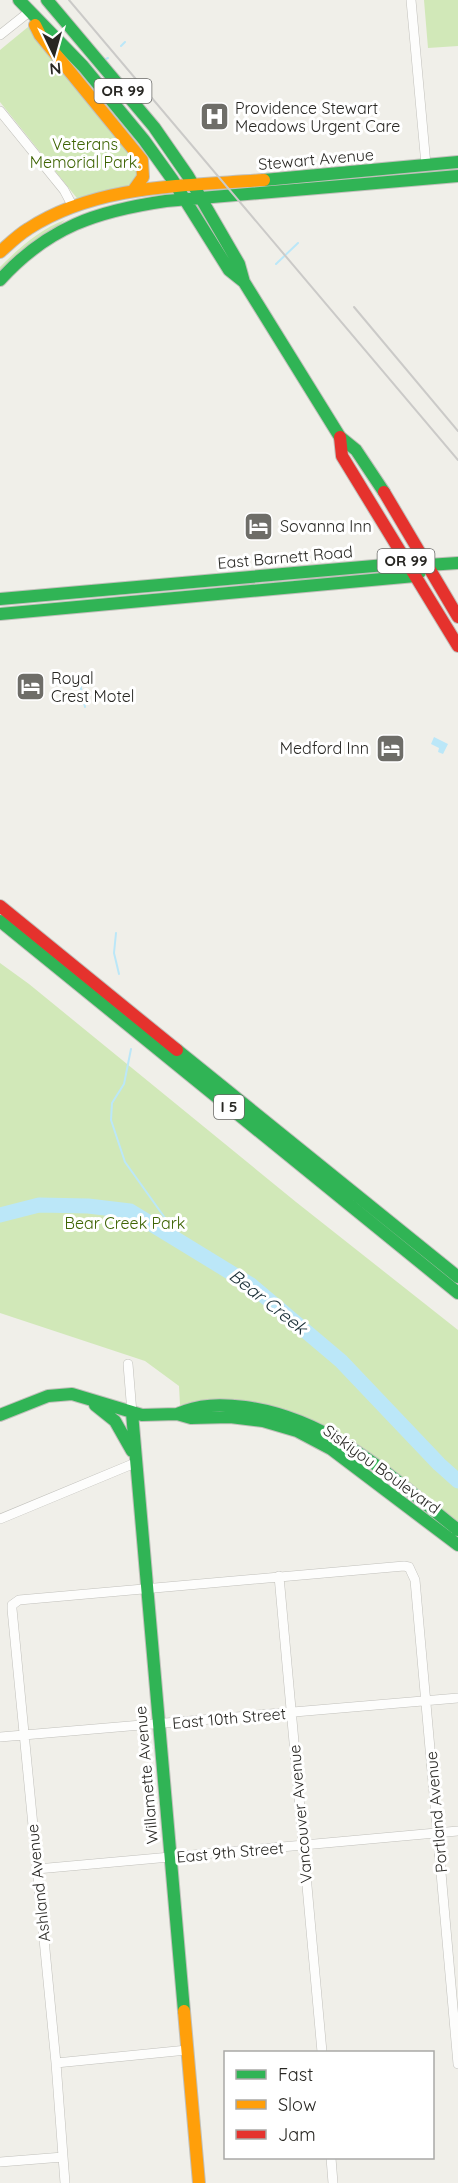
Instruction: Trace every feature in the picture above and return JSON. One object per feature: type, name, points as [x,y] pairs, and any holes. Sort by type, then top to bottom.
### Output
[{"type":"main road","name":"OR 99","points":[[19,0],[83,66],[144,140],[177,187],[229,270],[244,282]]},
{"type":"main road","name":"OR 99","points":[[47,0],[154,127],[201,198],[239,264],[244,282],[340,437],[356,450],[392,504],[458,618]]},
{"type":"main road","points":[[29,12],[40,35],[142,160],[143,178],[133,191]]},
{"type":"main road","name":"Stewart Avenue","points":[[0,252],[33,226],[73,207],[133,191],[458,162]]},
{"type":"main road","points":[[351,185],[374,176],[420,172],[426,165]]},
{"type":"main road","name":"Stewart Avenue","points":[[0,280],[32,248],[82,219],[119,208],[201,198],[458,176]]},
{"type":"main road","name":"OR 99","points":[[340,437],[342,456],[458,646]]},
{"type":"main road","points":[[354,476],[359,473],[363,475],[373,490],[392,504]]},
{"type":"main road","name":"East Barnett Road","points":[[0,599],[408,563],[428,565],[458,563]]},
{"type":"main road","points":[[415,576],[428,565]]},
{"type":"main road","points":[[246,592],[259,583],[295,580],[298,578],[298,573]]},
{"type":"main road","name":"East Barnett Road","points":[[0,614],[415,576]]},
{"type":"main road","name":"I 5","points":[[0,906],[458,1278]]},
{"type":"main road","name":"I 5","points":[[0,921],[458,1293]]},
{"type":"main road","name":"Siskiyou Boulevard","points":[[0,1415],[48,1396],[63,1394],[84,1397],[132,1413],[177,1414],[191,1418],[255,1419],[286,1427],[309,1436],[331,1449],[458,1545]]},
{"type":"main road","points":[[84,1397],[115,1421],[135,1459]]},
{"type":"main road","name":"Siskiyou Boulevard","points":[[177,1414],[190,1406],[240,1405],[277,1412],[312,1424],[351,1448],[458,1530]]},
{"type":"main road","name":"Willamette Avenue","points":[[132,1413],[199,2183]]},
{"type":"street","points":[[411,0],[426,165]]},
{"type":"street","points":[[0,35],[29,12]]},
{"type":"street","points":[[0,111],[64,190],[73,207]]},
{"type":"street","name":"Willamette Avenue","points":[[128,1364],[132,1413]]},
{"type":"street","points":[[0,1519],[135,1459]]},
{"type":"street","name":"Portland Avenue","points":[[279,1576],[404,1566],[409,1567],[412,1571],[415,1580],[458,2064]]},
{"type":"street","points":[[0,1610],[12,1609],[12,1605],[19,1600],[33,1598],[279,1576]]},
{"type":"street","name":"Vancouver Avenue","points":[[279,1576],[322,2051]]},
{"type":"street","name":"Ashland Avenue","points":[[12,1609],[22,1735],[56,2063],[65,2183]]},
{"type":"street","name":"East 10th Street","points":[[0,1737],[458,1698]]},
{"type":"street","name":"East 9th Street","points":[[37,1869],[458,1832]]},
{"type":"street","points":[[56,2063],[187,2050]]},
{"type":"street","points":[[0,2162],[63,2157]]},
{"type":"street","points":[[331,2159],[333,2183]]},
{"type":"green space","points":[[424,0],[458,0],[458,46],[428,48]]},
{"type":"green space","name":"Veterans Memorial Park.","points":[[28,27],[133,157],[137,171],[130,186],[105,197],[80,202],[0,102],[0,50]]},
{"type":"green space","points":[[65,220],[0,273],[0,267],[22,247],[38,234]]},
{"type":"green space","name":"Bear Creek Park","points":[[0,963],[458,1330],[458,1526],[356,1446],[210,1402],[180,1405],[179,1386],[145,1361],[0,1313]]},
{"type":"water","points":[[434,737],[448,744],[443,754],[438,752],[439,748],[431,744]]},
{"type":"waterway","points":[[121,46],[125,42]]},
{"type":"waterway","points":[[276,264],[298,243]]},
{"type":"waterway","points":[[79,679],[85,707]]},
{"type":"waterway","points":[[116,933],[114,953],[119,974]]},
{"type":"waterway","points":[[131,1049],[124,1084],[112,1103],[111,1120],[125,1162],[170,1225],[177,1240]]},
{"type":"waterway","name":"Bear Creek","points":[[0,1215],[39,1205],[88,1206],[130,1211],[251,1285],[341,1361],[458,1481]]},
{"type":"railway","points":[[69,0],[458,460]]},
{"type":"railway","points":[[354,307],[458,431]]},
{"type":"traffic: fast","points":[[19,0],[83,66],[144,140],[172,179],[229,270],[244,282]]},
{"type":"traffic: fast","points":[[47,0],[154,127],[188,176],[239,264],[244,282],[340,437],[356,450],[384,492]]},
{"type":"traffic: fast","points":[[264,180],[458,162]]},
{"type":"traffic: fast","points":[[0,280],[18,262],[55,234],[75,224],[118,210],[166,201],[458,176]]},
{"type":"traffic: fast","points":[[0,599],[408,563],[428,565],[458,563]]},
{"type":"traffic: fast","points":[[0,614],[415,576],[420,572]]},
{"type":"traffic: fast","points":[[0,921],[458,1293]]},
{"type":"traffic: fast","points":[[177,1050],[458,1277]]},
{"type":"traffic: fast","points":[[0,1415],[48,1396],[72,1394],[142,1415],[177,1414],[191,1418],[230,1417],[263,1421],[297,1431],[331,1449],[458,1545]]},
{"type":"traffic: fast","points":[[95,1405],[115,1421],[132,1451]]},
{"type":"traffic: fast","points":[[177,1414],[202,1407],[236,1406],[276,1413],[305,1424],[333,1437],[385,1472],[458,1530]]},
{"type":"traffic: fast","points":[[132,1413],[184,2011]]},
{"type":"traffic: slow","points":[[35,25],[40,35],[142,160],[143,177],[133,191]]},
{"type":"traffic: slow","points":[[0,252],[28,229],[55,214],[112,195],[173,186],[264,180]]},
{"type":"traffic: slow","points":[[184,2011],[199,2183]]},
{"type":"traffic: jam","points":[[340,437],[342,456],[458,646]]},
{"type":"traffic: jam","points":[[384,492],[458,617]]},
{"type":"traffic: jam","points":[[0,906],[177,1050]]},
{"type":"place","name":"Providence Stewart Meadows Urgent Care","points":[[214,117]]},
{"type":"place","name":"Sovanna Inn","points":[[259,526]]},
{"type":"place","name":"Royal Crest Motel","points":[[30,687]]},
{"type":"place","name":"Medford Inn","points":[[390,748]]}]
